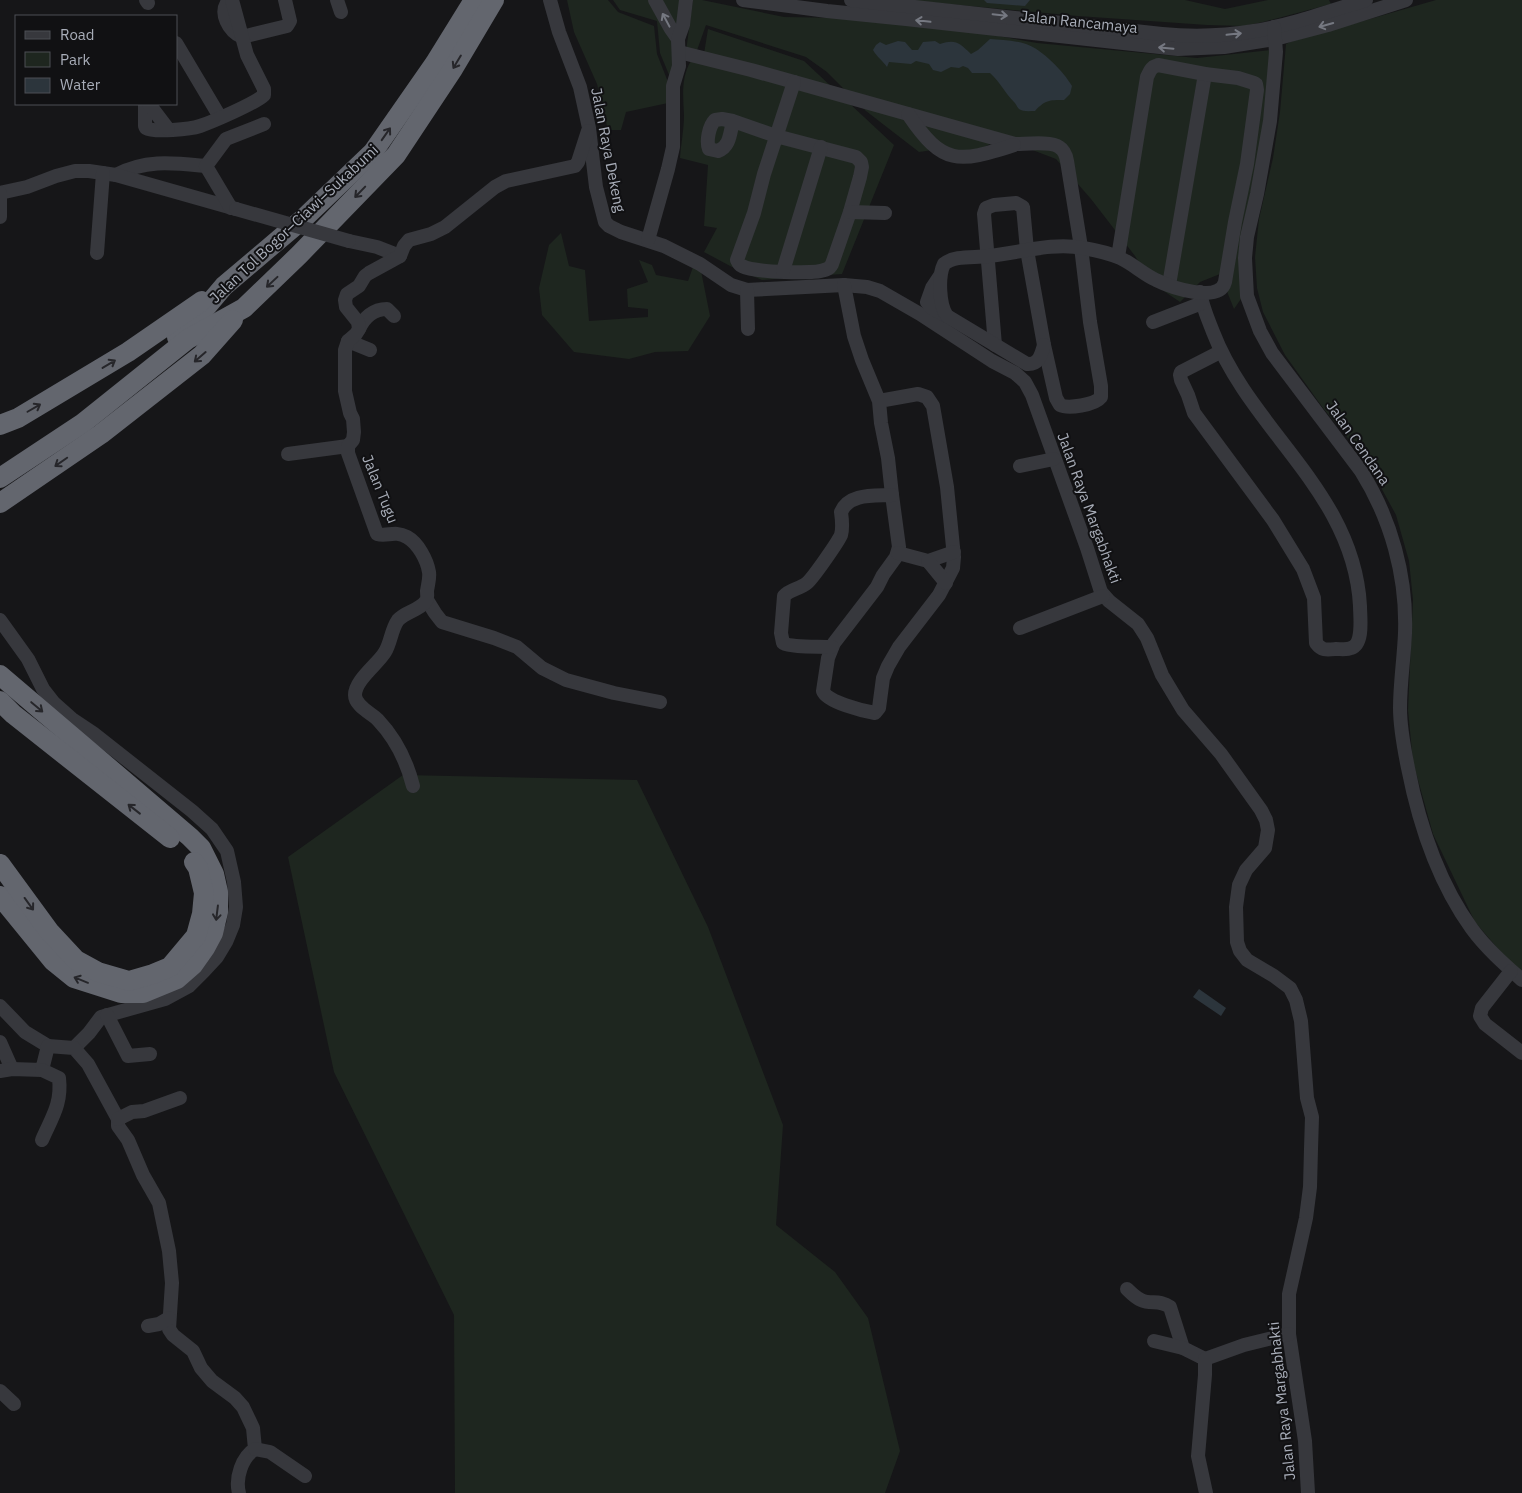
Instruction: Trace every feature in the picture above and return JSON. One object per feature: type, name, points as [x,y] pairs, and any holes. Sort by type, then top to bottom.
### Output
[{"type":"highway","name":"Jalan Tol Bogor–Ciawi–Sukabumi","points":[[0,462],[80,417],[184,332],[224,286],[303,219],[373,152],[474,10],[494,0]]},
{"type":"highway","name":"Jalan Tol Bogor–Ciawi–Sukabumi","points":[[0,478],[188,339],[244,308],[299,255],[396,154],[453,69],[474,10]]},
{"type":"highway","points":[[0,425],[18,418],[128,352],[224,286]]},
{"type":"highway","points":[[0,503],[101,434],[202,356],[244,308]]},
{"type":"highway","points":[[0,675],[201,848],[214,874],[218,892],[218,912],[214,933],[194,965],[177,979],[143,993],[121,993],[74,978],[53,961],[0,896]]},
{"type":"highway","points":[[0,701],[13,714],[167,834],[188,854],[198,868],[204,893],[202,914],[196,936],[170,967],[153,974],[129,981],[98,972],[76,960],[49,931],[0,864]]},
{"type":"street","points":[[147,105],[145,126],[153,131],[199,126],[255,101],[264,95],[264,89],[250,60],[230,0]]},
{"type":"street","points":[[242,37],[287,26],[290,21],[285,0]]},
{"type":"street","name":"Jalan Raya Dekeng","points":[[550,0],[559,32],[580,87],[589,128],[596,187],[604,222],[622,232],[664,246],[731,284],[747,290],[844,285],[867,287],[886,294]]},
{"type":"street","points":[[655,0],[679,46],[794,82],[1015,144]]},
{"type":"street","points":[[648,240],[671,160],[674,136],[673,86],[678,66],[686,0]]},
{"type":"street","name":"Jalan Rancamaya","points":[[743,0],[827,12],[971,19]]},
{"type":"street","name":"Jalan Rancamaya","points":[[851,0],[971,19],[1028,25],[1174,35],[1275,33],[1366,0]]},
{"type":"street","name":"Jalan Rancamaya","points":[[1343,9],[1406,0]]},
{"type":"street","name":"Jalan Cendana","points":[[1275,33],[1274,82],[1270,121],[1246,246],[1247,296],[1266,344],[1361,471],[1387,522],[1399,565],[1402,585],[1405,631],[1400,688],[1400,724],[1416,804],[1430,850],[1456,903],[1472,928],[1492,952],[1522,980]]},
{"type":"street","points":[[178,46],[220,117]]},
{"type":"street","points":[[1118,257],[1147,77],[1150,70],[1158,65],[1251,81],[1256,84],[1257,90],[1247,164],[1228,260],[1225,285],[1221,290],[1153,322]]},
{"type":"street","points":[[1169,285],[1205,74]]},
{"type":"street","points":[[733,121],[776,136],[856,156],[861,162],[862,167],[850,212],[832,264],[828,269],[811,272],[748,268],[737,260],[754,213],[764,174],[776,136],[794,82]]},
{"type":"street","points":[[908,114],[929,142],[950,155],[968,156],[1015,144],[1052,144],[1060,147],[1065,153],[1082,247],[1101,397],[1095,403],[1067,407],[1060,405],[1056,398],[1044,345],[1027,250],[1023,207],[1016,202],[994,204],[986,208],[984,214],[995,345]]},
{"type":"street","points":[[206,166],[226,139],[264,124]]},
{"type":"street","points":[[377,248],[432,234],[445,227],[495,187],[506,182],[575,166],[589,128]]},
{"type":"street","points":[[783,271],[821,147]]},
{"type":"street","points":[[110,174],[153,163],[173,162],[206,166]]},
{"type":"street","points":[[206,166],[234,209]]},
{"type":"street","points":[[0,217],[0,193],[27,187],[56,176],[89,171],[110,174],[349,240],[400,256]]},
{"type":"street","points":[[97,253],[110,174]]},
{"type":"street","points":[[850,212],[885,213]]},
{"type":"street","points":[[359,329],[358,322],[346,307],[345,300],[347,294],[359,286],[369,273],[400,256],[404,246],[410,240]]},
{"type":"street","points":[[1044,345],[1038,361],[1030,364],[1018,360],[947,316],[943,308],[940,276],[944,264],[963,258],[1027,250],[1082,247],[1118,257],[1154,279],[1201,298],[1220,352],[1244,390],[1325,501],[1342,532],[1354,567],[1360,604],[1359,638],[1358,643],[1352,648],[1326,650],[1316,643],[1314,598],[1303,569],[1273,520],[1192,409],[1180,377],[1181,372],[1220,352]]},
{"type":"street","points":[[844,285],[854,336],[879,402],[900,547],[877,587],[832,647],[828,658],[823,690],[824,695],[831,699],[874,713],[879,708],[883,678],[888,666],[899,647],[946,583],[953,568],[954,552],[947,487],[933,406],[927,397],[918,394],[879,402]]},
{"type":"street","points":[[747,290],[748,329]]},
{"type":"street","name":"Jalan Raya Margabhakti","points":[[886,294],[992,361],[1015,373],[1026,382],[1087,548],[1097,584],[1103,596],[1138,624],[1147,638],[1162,675],[1183,710],[1221,754],[1261,810],[1266,820],[1268,830],[1265,848],[1246,870],[1239,886],[1236,907],[1237,942],[1240,951],[1247,960],[1279,979],[1290,988],[1296,1000],[1301,1020],[1307,1098],[1312,1117],[1310,1187],[1306,1218],[1289,1294],[1289,1334],[1305,1441],[1308,1493]]},
{"type":"street","points":[[370,350],[348,341],[356,334],[363,321],[375,311],[386,309],[394,316]]},
{"type":"street","name":"Jalan Tugu","points":[[348,341],[345,350],[345,391],[354,432],[353,440],[348,446],[348,453],[377,534],[393,533],[405,536],[414,543],[422,555],[429,570],[427,600]]},
{"type":"street","points":[[288,454],[348,446]]},
{"type":"street","points":[[1020,466],[1054,459]]},
{"type":"street","points":[[832,647],[794,646],[783,643],[781,633],[784,596],[807,583],[829,555],[842,533],[841,512],[849,502],[855,498],[892,495]]},
{"type":"street","points":[[898,553],[928,561],[954,552]]},
{"type":"street","points":[[928,561],[946,583]]},
{"type":"street","points":[[1020,628],[1103,596]]},
{"type":"street","points":[[413,786],[404,758],[387,731],[359,704],[355,696],[363,678],[385,652],[396,623],[402,616],[419,608],[427,600],[442,622],[517,647],[542,668],[566,680],[614,693],[660,702]]},
{"type":"street","points":[[0,620],[28,659],[43,689],[54,703],[72,719],[192,811],[212,829],[227,852],[234,882],[236,907],[233,925],[217,957],[189,986],[165,1000],[101,1017],[74,1048]]},
{"type":"street","points":[[1511,970],[1482,1008],[1480,1016],[1485,1024],[1522,1053]]},
{"type":"street","points":[[0,1006],[25,1032],[48,1046],[74,1048],[88,1064],[118,1119],[118,1126],[128,1140],[142,1175],[159,1202],[169,1251],[172,1283],[169,1329],[173,1335],[193,1351],[201,1368],[212,1381],[235,1398],[243,1407],[252,1428],[255,1449]]},
{"type":"street","points":[[107,1015],[128,1056],[150,1054]]},
{"type":"street","points":[[0,1042],[6,1070],[42,1070],[59,1078],[60,1096],[42,1140]]},
{"type":"street","points":[[42,1070],[48,1046]]},
{"type":"street","points":[[118,1119],[132,1112],[144,1111],[180,1098]]},
{"type":"street","points":[[1127,1289],[1140,1300],[1158,1302],[1170,1307],[1183,1348]]},
{"type":"street","points":[[148,1326],[159,1324],[169,1318]]},
{"type":"street","points":[[1154,1341],[1183,1348],[1205,1358],[1244,1345],[1289,1334]]},
{"type":"street","points":[[1205,1358],[1198,1456],[1206,1493]]},
{"type":"street","points":[[0,1391],[14,1404]]},
{"type":"street","points":[[255,1449],[270,1452],[305,1476]]},
{"type":"street","points":[[238,1493],[237,1482],[240,1469],[255,1449]]},
{"type":"green space","points":[[567,0],[608,0],[618,12],[654,26],[657,54],[668,82],[668,103],[626,112],[621,130],[608,130],[597,84],[574,32]]},
{"type":"green space","points":[[613,0],[682,0],[672,82],[660,53],[657,21],[620,10]]},
{"type":"green space","points":[[693,0],[702,0],[784,17],[906,19],[1037,43],[1197,58],[1271,50],[1245,293],[1234,309],[1220,274],[1200,282],[1180,302],[1152,283],[1135,256],[1091,199],[1056,159],[1001,138],[957,162],[940,149],[919,152],[866,111],[827,72],[806,57],[706,25],[695,56],[686,51]]},
{"type":"green space","points":[[906,0],[1185,0],[1225,9],[1268,0],[1329,0],[1331,4],[1243,26],[1078,16]]},
{"type":"green space","points":[[1436,0],[1522,0],[1522,972],[1506,958],[1475,922],[1433,834],[1413,762],[1408,710],[1413,600],[1409,561],[1396,515],[1366,460],[1323,408],[1285,355],[1263,312],[1257,288],[1255,257],[1259,219],[1273,158],[1280,112],[1286,44]]},
{"type":"green space","points":[[708,29],[804,61],[894,145],[842,274],[762,280],[704,252],[717,228],[704,226],[708,165],[680,158],[684,120],[683,87],[691,61],[703,60]]},
{"type":"green space","points":[[561,233],[569,266],[585,270],[589,321],[648,317],[648,309],[628,307],[627,289],[648,282],[639,260],[652,265],[656,275],[688,281],[693,267],[701,271],[710,316],[688,351],[655,352],[629,359],[574,352],[542,315],[539,288],[549,245]]},
{"type":"green space","points":[[403,775],[637,780],[708,927],[783,1125],[776,1225],[835,1272],[868,1318],[900,1451],[885,1493],[455,1493],[454,1315],[334,1072],[288,857]]},
{"type":"water","points":[[984,0],[1030,0],[1025,6],[987,3]]},
{"type":"water","points":[[990,39],[1021,43],[1039,51],[1068,80],[1072,86],[1070,94],[1064,100],[1045,103],[1035,111],[1022,111],[990,73],[972,73],[963,66],[959,68],[951,67],[941,72],[933,70],[929,64],[916,61],[911,64],[889,62],[887,67],[873,50],[880,42],[886,45],[898,41],[905,42],[912,50],[918,50],[923,42],[935,41],[940,44],[957,43],[971,54]]},
{"type":"water","points":[[1199,989],[1226,1008],[1221,1016],[1193,997]]}]
